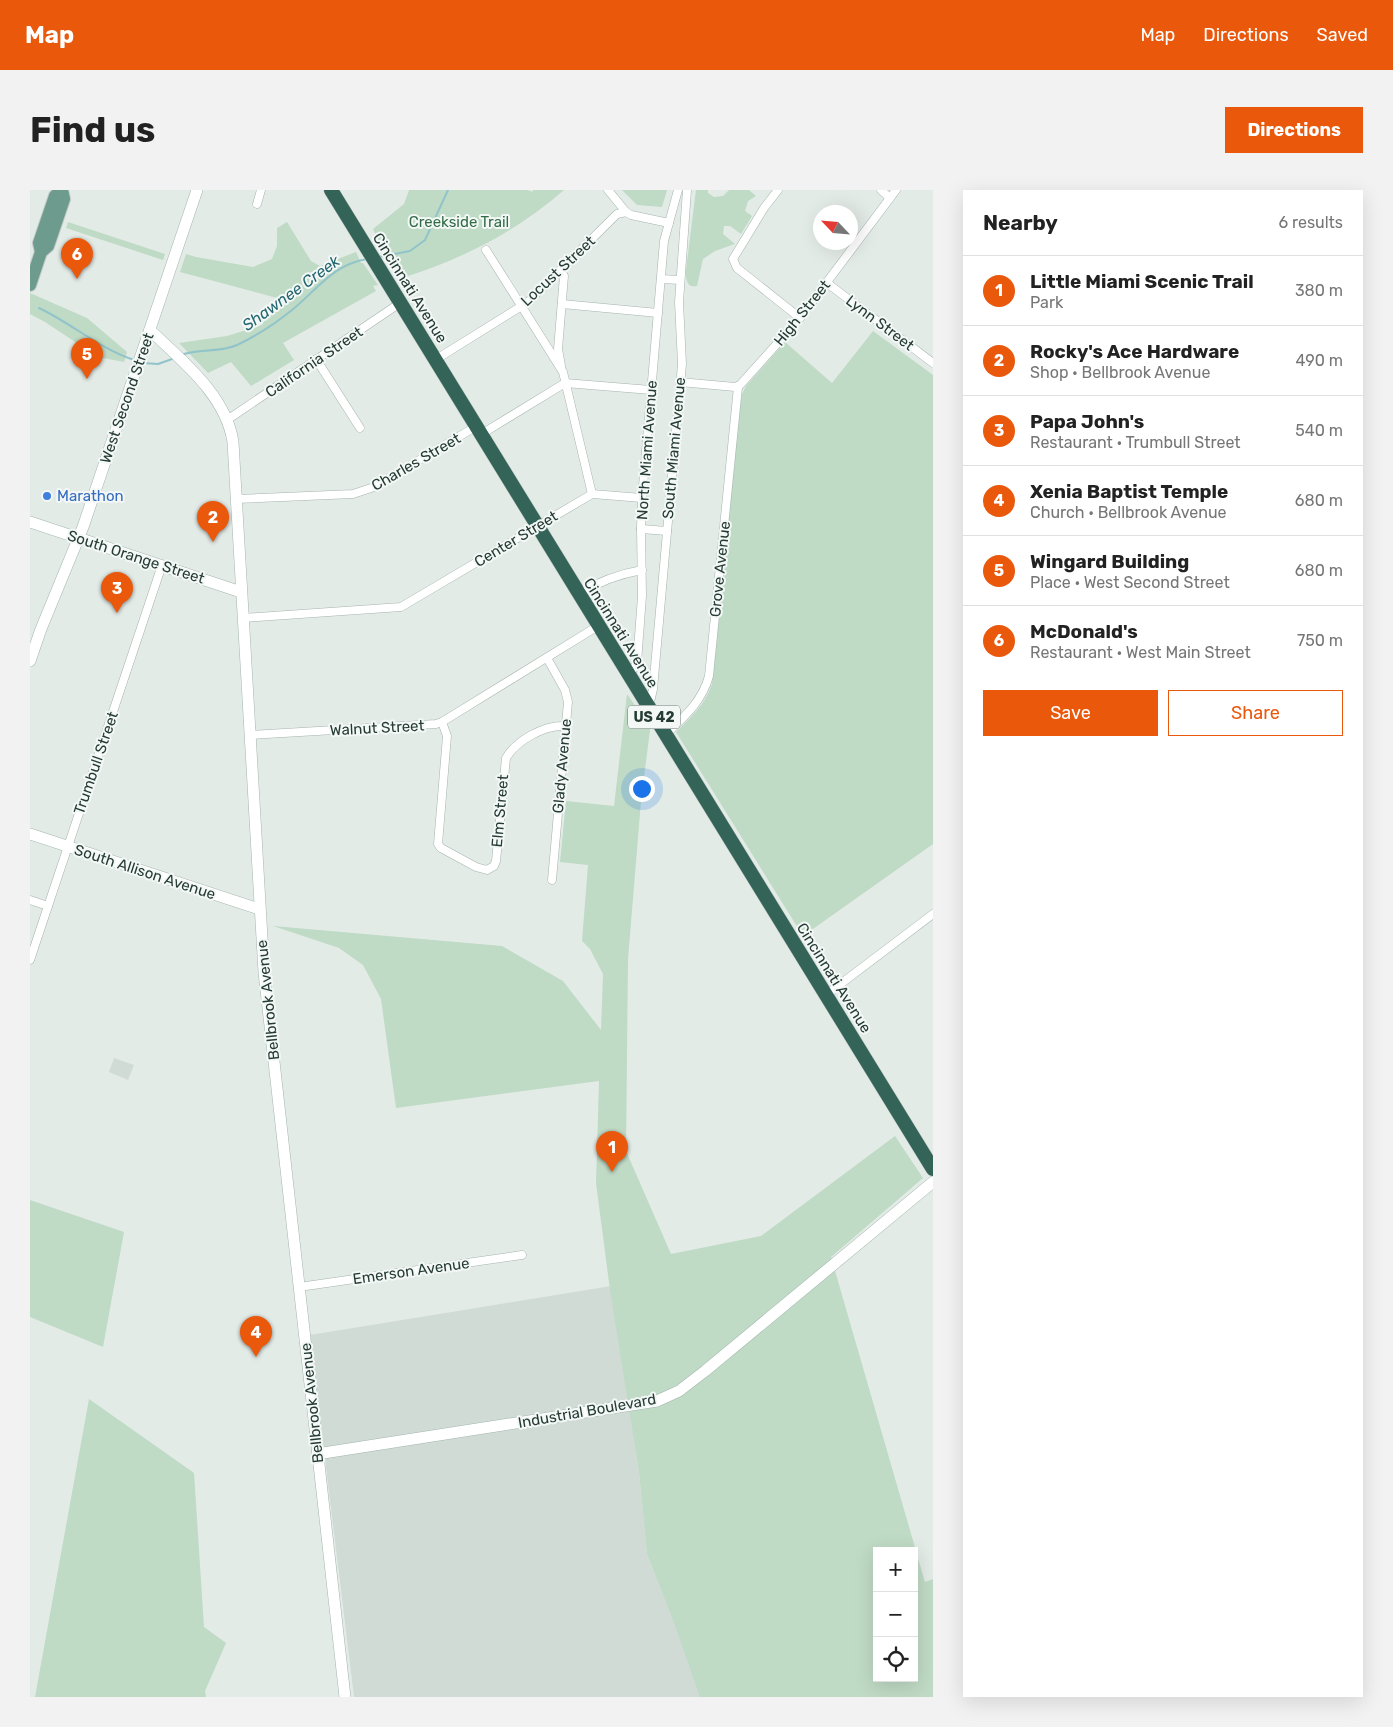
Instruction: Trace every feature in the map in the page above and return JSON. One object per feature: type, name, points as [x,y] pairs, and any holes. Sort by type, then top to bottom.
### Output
[{"type":"highway","name":"Cincinnati Avenue","points":[[331,190],[933,1169]]},
{"type":"main road","points":[[30,285],[41,252],[39,243],[55,196],[62,190]]},
{"type":"street","name":"West Second Street","points":[[30,661],[41,629],[79,538],[197,190]]},
{"type":"street","points":[[257,204],[261,190]]},
{"type":"street","points":[[608,190],[626,212],[669,223]]},
{"type":"street","name":"North Miami Avenue","points":[[629,676],[637,663],[642,596],[642,498],[664,241],[678,190]]},
{"type":"street","name":"South Miami Avenue","points":[[646,705],[651,698],[653,689],[682,364],[679,302],[687,190]]},
{"type":"street","points":[[778,190],[764,208],[732,259],[737,268],[800,318]]},
{"type":"street","points":[[880,190],[890,198]]},
{"type":"street","name":"High Street","points":[[738,387],[800,318],[896,190]]},
{"type":"street","name":"Locust Street","points":[[435,360],[522,306],[561,270],[616,214],[626,212]]},
{"type":"street","points":[[486,250],[563,372]]},
{"type":"street","points":[[561,270],[564,276],[558,349],[592,494],[642,498]]},
{"type":"street","points":[[661,279],[680,280]]},
{"type":"street","name":"Lynn Street","points":[[827,283],[933,363]]},
{"type":"street","name":"California Street","points":[[227,420],[400,303]]},
{"type":"street","points":[[562,304],[658,313]]},
{"type":"street","name":"Bellbrook Avenue","points":[[150,330],[205,386],[227,420],[233,442],[264,972],[345,1697]]},
{"type":"street","points":[[316,359],[360,428]]},
{"type":"street","points":[[680,382],[738,387]]},
{"type":"street","points":[[565,383],[651,390]]},
{"type":"street","name":"Charles Street","points":[[236,500],[364,492],[565,383]]},
{"type":"street","name":"Grove Avenue","points":[[665,735],[695,705],[703,692],[709,676],[738,387]]},
{"type":"street","name":"Center Street","points":[[243,618],[401,608],[592,494]]},
{"type":"street","name":"South Orange Street","points":[[30,522],[241,592]]},
{"type":"street","points":[[641,529],[667,530]]},
{"type":"street","name":"Trumbull Street","points":[[30,960],[162,565]]},
{"type":"street","points":[[578,594],[608,579],[642,570]]},
{"type":"street","name":"Walnut Street","points":[[249,734],[432,725],[442,722],[598,626]]},
{"type":"street","name":"Glady Avenue","points":[[547,658],[567,694],[552,880]]},
{"type":"street","name":"Elm Street","points":[[442,722],[447,736],[438,844],[441,848],[470,864],[487,870],[494,866],[496,861],[506,758],[514,747],[535,734],[553,726],[565,726]]},
{"type":"street","name":"South Allison Avenue","points":[[30,834],[259,909]]},
{"type":"street","points":[[30,900],[48,906]]},
{"type":"street","points":[[826,995],[933,914]]},
{"type":"street","name":"Industrial Boulevard","points":[[317,1454],[385,1445],[657,1401],[679,1391],[705,1371],[933,1182]]},
{"type":"street","name":"Emerson Avenue","points":[[299,1287],[522,1255]]},
{"type":"shaded area","points":[[114,1058],[134,1065],[128,1080],[109,1072]]},
{"type":"shaded area","points":[[611,1286],[639,1472],[647,1554],[704,1697],[354,1697],[310,1335]]},
{"type":"green space","name":"Creekside Trail","points":[[409,190],[527,190],[531,192],[534,190],[564,190],[526,219],[486,244],[421,272],[398,279],[379,249],[382,247],[373,229],[404,204]]},
{"type":"green space","points":[[622,190],[667,190],[662,207],[637,205]]},
{"type":"green space","points":[[696,190],[708,190],[708,193],[714,197],[723,196],[729,190],[749,190],[756,196],[748,201],[745,211],[752,216],[741,234],[730,226],[724,226],[723,234],[735,244],[715,251],[703,259],[697,286],[691,286],[687,282],[686,270]]},
{"type":"green space","points":[[68,222],[165,254],[163,260],[66,228]]},
{"type":"green space","points":[[287,222],[311,261],[320,266],[356,252],[361,263],[363,263],[378,285],[373,286],[376,291],[283,343],[294,360],[251,386],[231,362],[208,373],[179,343],[227,336],[262,325],[277,298],[180,272],[186,254],[253,267],[272,259],[277,246],[277,228]]},
{"type":"green space","points":[[30,293],[87,318],[127,352],[124,362],[98,357],[30,314]]},
{"type":"green space","points":[[873,331],[933,375],[933,844],[803,936],[676,732],[701,704],[712,684],[742,394],[746,386],[785,342],[832,383]]},
{"type":"green space","points":[[627,694],[648,724],[650,730],[641,801],[628,959],[626,1151],[671,1254],[761,1236],[895,1136],[923,1178],[831,1257],[915,1547],[873,1547],[873,1682],[918,1682],[918,1558],[925,1582],[933,1579],[933,1697],[700,1697],[647,1554],[639,1472],[610,1290],[596,1183],[599,1081],[396,1108],[381,999],[363,965],[339,948],[273,926],[502,946],[563,981],[601,1030],[603,974],[590,949],[582,941],[588,865],[560,862],[566,801],[614,806]]},
{"type":"green space","points":[[30,1200],[124,1232],[103,1347],[30,1317]]},
{"type":"green space","points":[[89,1399],[194,1473],[204,1627],[226,1643],[205,1691],[206,1697],[35,1697]]},
{"type":"waterway","name":"Shawnee Creek","points":[[379,257],[410,251],[425,240],[448,190]]},
{"type":"waterway","name":"Shawnee Creek","points":[[181,355],[224,349],[237,345],[286,315],[335,272],[355,262],[367,259]]},
{"type":"waterway","name":"Shawnee Creek","points":[[39,308],[97,343],[134,360]]},
{"type":"waterway","name":"Shawnee Creek","points":[[143,363],[158,364],[175,358]]},
{"type":"place","name":"McDonald's","points":[[77,279]]},
{"type":"place","name":"Wingard Building","points":[[87,379]]},
{"type":"place","name":"Marathon","points":[[47,496]]},
{"type":"place","name":"Rocky's Ace Hardware","points":[[213,542]]},
{"type":"place","name":"Papa John's","points":[[117,613]]},
{"type":"place","name":"Little Miami Scenic Trail","points":[[612,1172]]},
{"type":"place","name":"Xenia Baptist Temple","points":[[256,1357]]}]
